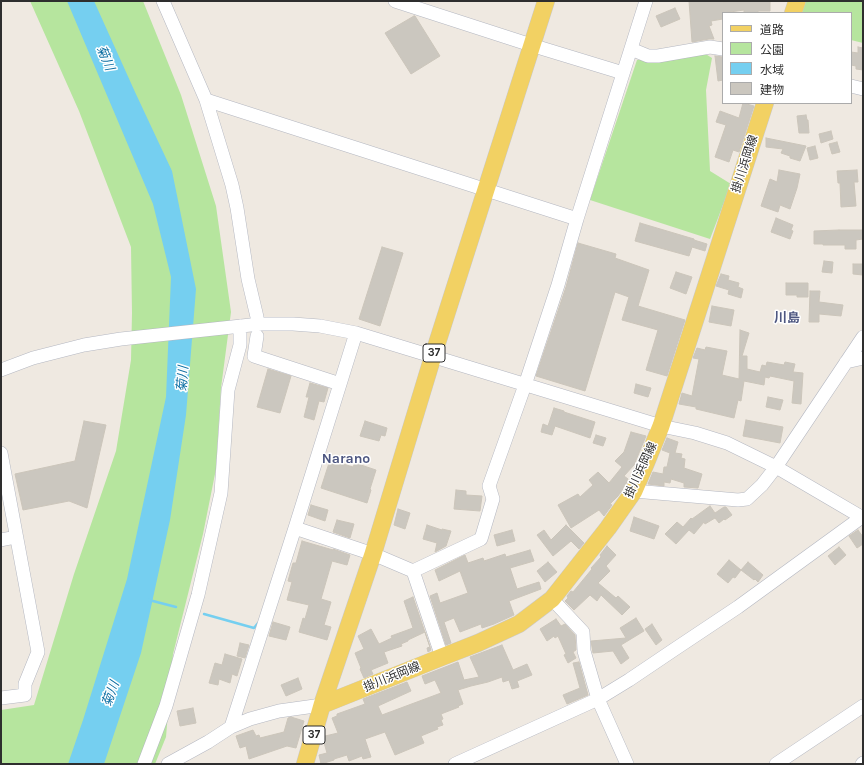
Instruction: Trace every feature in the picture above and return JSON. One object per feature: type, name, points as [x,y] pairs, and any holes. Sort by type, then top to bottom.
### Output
[{"type":"main road","name":"37","points":[[305,764],[322,705],[373,554],[433,356],[546,1]]},
{"type":"main road","points":[[793,12],[797,1]]},
{"type":"main road","name":"掛川浜岡線","points":[[322,705],[478,643],[519,624],[552,599],[608,528],[634,491],[661,426],[765,104]]},
{"type":"street","points":[[163,1],[206,100],[232,185],[248,279],[257,317]]},
{"type":"street","points":[[395,1],[623,73]]},
{"type":"street","points":[[295,528],[373,554],[413,571],[481,539],[493,499],[489,486],[525,385],[558,285],[577,219],[646,1]]},
{"type":"street","points":[[631,50],[648,56],[658,56],[710,47],[722,49]]},
{"type":"street","points":[[852,86],[863,89]]},
{"type":"street","points":[[206,100],[577,219]]},
{"type":"street","points":[[1,370],[33,358],[77,346],[125,339],[260,324],[320,326],[356,333],[661,426],[695,433],[727,443],[776,467],[863,517],[738,607],[598,699],[455,764]]},
{"type":"street","points":[[144,764],[166,706],[198,595],[221,494],[228,390],[240,345],[238,327]]},
{"type":"street","points":[[231,727],[356,333]]},
{"type":"street","points":[[257,336],[254,356],[340,384]]},
{"type":"street","points":[[634,491],[738,500],[748,499],[762,485],[776,467],[863,337]]},
{"type":"street","points":[[846,362],[863,358]]},
{"type":"street","points":[[1,453],[38,652],[25,684],[24,695],[1,698]]},
{"type":"street","points":[[1,540],[16,537]]},
{"type":"street","points":[[413,571],[442,657]]},
{"type":"street","points":[[552,599],[583,632],[584,651],[598,699],[627,764]]},
{"type":"street","points":[[168,764],[208,742],[231,727],[250,719],[279,711],[322,705]]},
{"type":"street","points":[[776,764],[863,706]]},
{"type":"green space","points":[[30,1],[143,1],[181,95],[216,206],[231,312],[221,388],[216,469],[203,534],[173,654],[166,737],[155,764],[1,764],[1,710],[34,705],[74,574],[116,451],[131,360],[131,247],[79,111]]},
{"type":"green space","points":[[805,1],[863,1],[863,43],[852,40],[852,12],[801,12]]},
{"type":"green space","points":[[704,53],[712,58],[706,90],[710,171],[731,184],[710,239],[590,200],[637,60]]},
{"type":"water","name":"菊川","points":[[67,1],[94,1],[172,171],[196,289],[186,415],[170,520],[141,653],[104,764],[68,764],[127,579],[166,397],[171,277],[153,204]]},
{"type":"building","points":[[689,1],[770,1],[770,11],[744,12],[744,10],[722,12],[722,19],[711,21],[712,25],[709,26],[714,39],[692,42]]},
{"type":"building","points":[[675,8],[680,19],[661,27],[656,16]]},
{"type":"building","points":[[414,16],[440,56],[411,74],[385,33]]},
{"type":"building","points":[[858,47],[863,48],[863,70],[856,69],[856,66],[852,65],[852,52],[858,53]]},
{"type":"building","points":[[715,56],[722,57],[722,80],[718,81]]},
{"type":"building","points":[[743,104],[754,106],[739,152],[733,150],[729,162],[715,157],[726,125],[716,122],[720,111],[739,118]]},
{"type":"building","points":[[806,115],[809,133],[799,133],[797,116]]},
{"type":"building","points":[[831,131],[833,139],[821,143],[819,134]]},
{"type":"building","points":[[766,138],[806,146],[800,161],[781,153],[783,149],[766,147]]},
{"type":"building","points":[[837,142],[840,152],[832,154],[829,144]]},
{"type":"building","points":[[815,146],[818,158],[810,160],[807,148]]},
{"type":"building","points":[[779,170],[800,174],[790,209],[780,205],[778,212],[761,206],[770,179],[777,182]]},
{"type":"building","points":[[857,170],[858,182],[854,182],[856,206],[841,207],[840,183],[838,183],[837,171]]},
{"type":"building","points":[[776,218],[793,225],[791,230],[793,231],[790,239],[771,232]]},
{"type":"building","points":[[640,223],[707,244],[705,251],[692,247],[689,256],[635,241]]},
{"type":"building","points":[[863,230],[863,239],[856,240],[856,249],[845,249],[845,245],[814,244],[814,231]]},
{"type":"building","points":[[578,243],[616,254],[615,258],[649,270],[638,306],[685,320],[667,376],[646,370],[658,330],[622,320],[629,297],[615,292],[585,391],[536,376],[566,287]]},
{"type":"building","points":[[382,247],[403,253],[380,326],[359,319]]},
{"type":"building","points":[[824,261],[833,262],[832,273],[822,272]]},
{"type":"building","points":[[853,264],[863,264],[863,275],[853,274]]},
{"type":"building","points":[[676,272],[692,277],[686,294],[670,288]]},
{"type":"building","points":[[721,274],[729,276],[728,280],[739,283],[738,287],[743,289],[741,298],[728,294],[729,290],[716,286]]},
{"type":"building","points":[[786,283],[808,283],[808,297],[786,295]]},
{"type":"building","points":[[810,291],[820,291],[819,302],[843,305],[841,316],[819,314],[819,322],[809,322]]},
{"type":"building","points":[[712,306],[734,310],[731,326],[709,322]]},
{"type":"building","points":[[740,330],[749,333],[742,356],[747,356],[747,369],[760,372],[762,365],[766,366],[767,362],[784,365],[785,362],[795,364],[793,372],[803,373],[801,404],[792,403],[794,381],[770,376],[769,378],[765,377],[764,385],[744,381],[741,401],[738,400],[734,418],[696,409],[696,407],[679,404],[682,393],[692,396],[699,359],[693,358],[697,348],[705,350],[706,347],[727,351],[722,375],[739,379]]},
{"type":"building","points":[[268,369],[291,376],[280,413],[257,407]]},
{"type":"building","points":[[310,383],[328,388],[324,402],[319,401],[314,420],[304,417],[309,397],[306,397]]},
{"type":"building","points":[[636,384],[651,388],[648,397],[634,393]]},
{"type":"building","points":[[768,397],[783,400],[780,410],[766,407]]},
{"type":"building","points":[[554,408],[595,422],[590,438],[555,426],[552,435],[541,432],[543,424],[548,426]]},
{"type":"building","points":[[746,420],[783,427],[780,443],[743,436]]},
{"type":"building","points":[[84,421],[106,425],[87,508],[69,501],[23,510],[15,474],[75,461]]},
{"type":"building","points":[[365,421],[387,428],[385,436],[381,435],[379,441],[360,436]]},
{"type":"building","points":[[631,432],[646,436],[634,465],[624,476],[628,479],[625,486],[610,504],[612,505],[604,516],[599,510],[571,528],[558,505],[578,494],[580,497],[593,485],[589,480],[598,472],[609,483],[622,467],[615,461],[624,452]]},
{"type":"building","points":[[596,435],[606,438],[603,446],[593,443]]},
{"type":"building","points":[[667,438],[678,442],[675,453],[682,454],[681,458],[685,459],[684,468],[702,474],[698,488],[684,487],[684,483],[671,479],[670,483],[664,482],[664,486],[648,484],[653,472],[663,474],[664,467],[667,467],[670,453],[662,450]]},
{"type":"building","points":[[330,460],[353,467],[355,463],[376,470],[367,503],[321,488]]},
{"type":"building","points":[[456,490],[466,491],[466,495],[482,496],[480,511],[454,509]]},
{"type":"building","points":[[311,505],[328,510],[325,521],[308,515]]},
{"type":"building","points":[[710,506],[715,513],[726,507],[732,515],[719,523],[715,518],[705,524],[704,522],[694,534],[689,530],[676,544],[665,534],[677,522],[683,527],[691,518],[692,519]]},
{"type":"building","points":[[398,509],[410,513],[405,529],[394,525]]},
{"type":"building","points":[[634,517],[659,526],[654,539],[630,531]]},
{"type":"building","points":[[337,520],[354,524],[350,538],[333,532]]},
{"type":"building","points":[[427,525],[442,530],[451,531],[446,546],[435,552],[437,543],[423,539]]},
{"type":"building","points":[[566,525],[584,543],[579,549],[571,541],[553,556],[537,535],[544,530],[551,540]]},
{"type":"building","points":[[512,530],[515,541],[497,546],[494,535]]},
{"type":"building","points":[[858,530],[863,537],[863,544],[857,548],[849,536]]},
{"type":"building","points":[[302,541],[350,555],[347,565],[332,561],[321,599],[331,602],[324,625],[331,627],[327,640],[299,632],[309,605],[287,600],[292,582],[288,581],[293,563],[296,563]]},
{"type":"building","points":[[607,546],[616,555],[606,566],[610,571],[598,583],[616,598],[618,596],[630,607],[622,615],[601,595],[597,601],[590,595],[574,610],[565,601],[568,598],[567,596],[571,591],[573,592],[592,569],[591,568],[601,557],[600,555]]},
{"type":"building","points":[[839,547],[846,555],[835,565],[828,556]]},
{"type":"building","points":[[530,550],[534,561],[510,568],[517,589],[539,582],[541,589],[509,601],[514,615],[494,624],[482,628],[481,624],[460,632],[454,618],[444,622],[451,643],[446,645],[430,596],[437,593],[440,603],[468,593],[460,571],[439,581],[435,570],[465,555],[468,563],[483,558],[484,561],[505,554],[506,557]]},
{"type":"building","points":[[729,560],[741,570],[735,578],[733,577],[728,583],[717,574]]},
{"type":"building","points":[[548,562],[557,572],[545,582],[537,571]]},
{"type":"building","points":[[748,562],[763,575],[758,582],[741,570]]},
{"type":"building","points":[[413,597],[425,632],[401,644],[402,646],[384,652],[388,663],[371,670],[373,674],[364,678],[355,653],[364,649],[358,636],[371,629],[379,644],[392,638],[391,636],[413,628],[404,601]]},
{"type":"building","points":[[636,618],[644,631],[621,645],[629,658],[621,664],[613,651],[593,653],[591,641],[626,638],[620,628]]},
{"type":"building","points":[[556,619],[561,626],[565,624],[575,635],[576,650],[573,652],[576,658],[568,663],[564,655],[566,654],[558,636],[555,638],[554,636],[547,641],[540,629]]},
{"type":"building","points":[[273,622],[290,627],[286,640],[269,636]]},
{"type":"building","points":[[652,624],[662,640],[656,645],[645,629]]},
{"type":"building","points":[[240,643],[249,645],[245,658],[237,656]]},
{"type":"building","points":[[502,645],[513,670],[527,664],[532,675],[517,681],[519,687],[512,689],[509,680],[503,682],[502,677],[458,690],[463,704],[441,714],[443,725],[437,727],[438,729],[421,736],[424,743],[395,755],[385,732],[365,739],[371,757],[363,759],[362,756],[349,761],[347,755],[321,764],[319,755],[327,753],[323,739],[325,736],[338,733],[332,718],[337,716],[337,714],[365,704],[363,699],[407,682],[411,691],[378,706],[382,715],[441,693],[435,680],[425,684],[422,676],[458,662],[464,680],[479,677],[470,657]]},
{"type":"building","points":[[430,647],[431,650],[428,652],[427,648]]},
{"type":"building","points":[[225,654],[242,659],[237,676],[232,674],[230,683],[219,679],[218,685],[209,683],[215,663],[222,665]]},
{"type":"building","points":[[579,662],[588,695],[567,704],[563,695],[580,688],[573,663]]},
{"type":"building","points":[[298,678],[302,689],[286,696],[281,685]]},
{"type":"building","points":[[193,708],[196,723],[180,726],[177,711]]},
{"type":"building","points":[[291,717],[304,721],[296,748],[287,746],[249,759],[246,746],[240,748],[236,736],[253,730],[256,736],[259,735],[260,738],[284,732],[288,718]]},
{"type":"waterway","points":[[149,600],[176,607]]},
{"type":"waterway","points":[[204,614],[254,628],[258,623]]},
{"type":"district","name":"川島","points":[[787,318]]},
{"type":"district","name":"Narano","points":[[346,459]]}]
